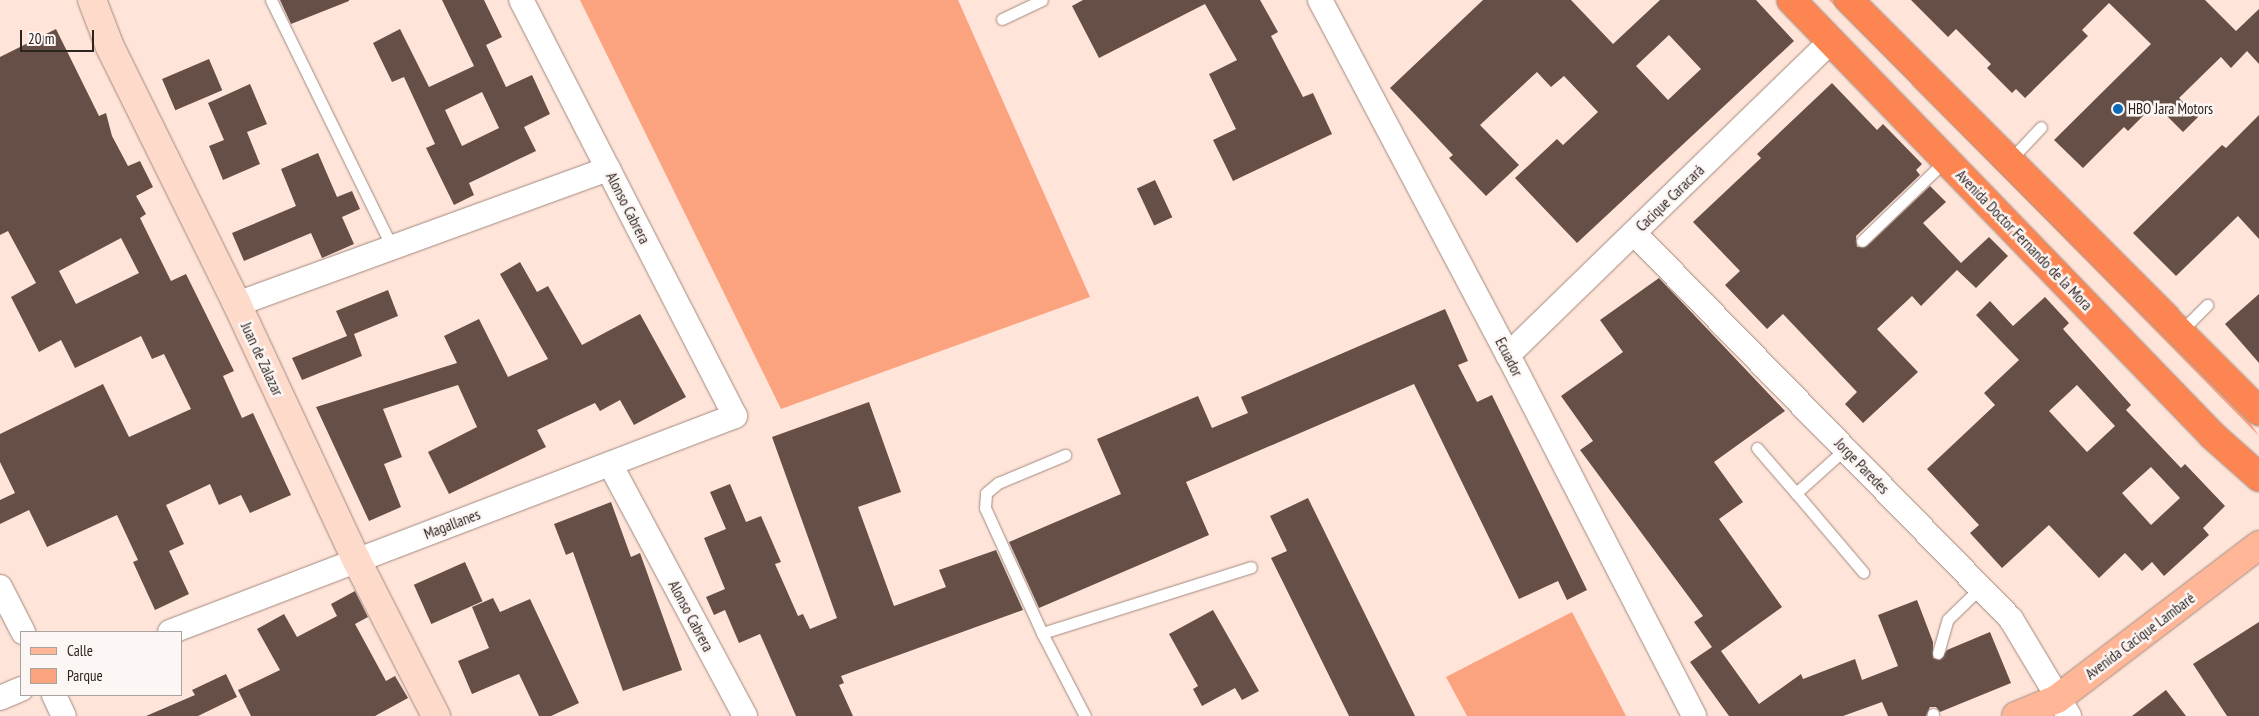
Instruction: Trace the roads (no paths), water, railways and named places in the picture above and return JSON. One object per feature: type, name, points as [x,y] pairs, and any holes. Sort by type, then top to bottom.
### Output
[{"type":"highway","name":"Avenida Doctor Fernando de la Mora","points":[[1791,0],[2213,436],[2259,477]]},
{"type":"highway","points":[[1849,0],[2259,411]]},
{"type":"main road","name":"Avenida Cacique Lambaré","points":[[2016,716],[2063,708],[2259,545]]},
{"type":"street","name":"Juan de Zalazar","points":[[92,0],[110,47],[236,304],[357,561],[436,716]]},
{"type":"street","name":"Alonso Cabrera","points":[[521,0],[735,416]]},
{"type":"street","name":"Ecuador","points":[[1320,0],[1508,355],[1694,716]]},
{"type":"street","name":"Cacique Caracará","points":[[1508,355],[1831,41]]},
{"type":"street","points":[[236,304],[608,168]]},
{"type":"street","name":"Jorge Paredes","points":[[1634,233],[2011,619],[2063,708]]},
{"type":"street","name":"Magallanes","points":[[173,631],[735,416]]},
{"type":"street","name":"Alonso Cabrera","points":[[610,464],[745,716]]},
{"type":"street","points":[[0,587],[22,631]]},
{"type":"street","points":[[0,698],[20,689]]},
{"type":"street","points":[[54,696],[64,716]]},
{"type":"lane","points":[[271,0],[392,247]]},
{"type":"lane","points":[[1002,19],[1042,0]]},
{"type":"lane","points":[[2010,160],[2041,127]]},
{"type":"lane","points":[[1862,241],[1946,160]]},
{"type":"lane","points":[[2181,331],[2207,305]]},
{"type":"lane","points":[[1757,448],[1863,572]]},
{"type":"lane","points":[[1796,493],[1845,449]]},
{"type":"lane","points":[[1065,455],[998,483],[986,494],[984,508],[1042,633],[1084,716]]},
{"type":"lane","points":[[1042,633],[1251,566]]},
{"type":"lane","points":[[1938,653],[1948,619],[1980,588]]},
{"type":"place","name":"HBO Jara Motors","points":[[2118,109]]}]
